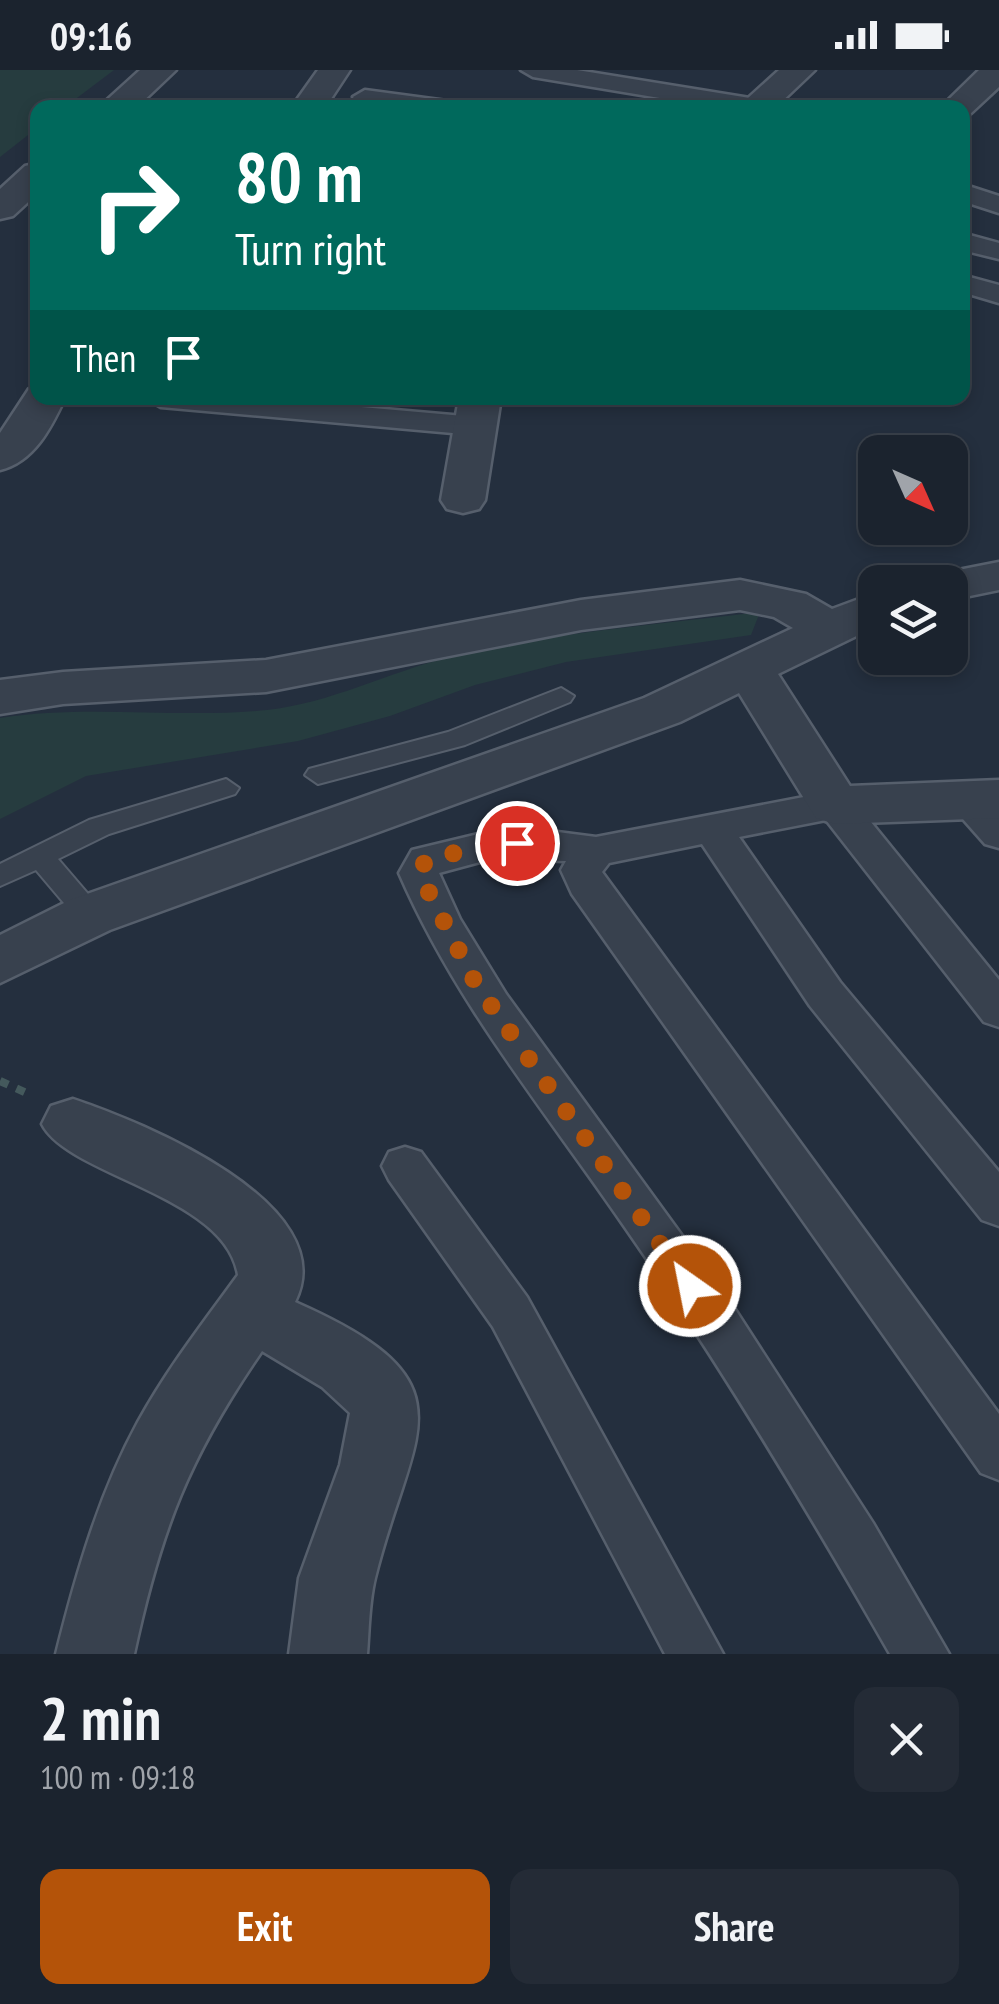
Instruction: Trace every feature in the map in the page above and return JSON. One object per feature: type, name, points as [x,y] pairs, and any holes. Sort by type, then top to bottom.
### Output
[{"type":"street","points":[[124,100],[160,70]]},
{"type":"street","points":[[313,100],[334,70]]},
{"type":"street","points":[[532,70],[713,100]]},
{"type":"street","points":[[966,100],[998,70]]},
{"type":"street","points":[[762,100],[789,71]]},
{"type":"street","points":[[365,97],[387,100]]},
{"type":"street","points":[[0,208],[30,181]]},
{"type":"street","points":[[970,195],[999,205]]},
{"type":"street","points":[[970,243],[999,251]]},
{"type":"street","points":[[970,285],[999,294]]},
{"type":"street","points":[[0,457],[30,428],[41,405]]},
{"type":"street","points":[[320,405],[478,412],[463,500]]},
{"type":"street","points":[[968,582],[999,576]]},
{"type":"street","points":[[0,697],[64,688],[266,676],[581,615],[740,595],[852,618]]},
{"type":"street","points":[[0,961],[90,915],[592,738],[750,670],[852,618]]},
{"type":"street","points":[[750,670],[835,806],[999,1010]]},
{"type":"street","points":[[921,1654],[774,1414],[640,1210],[476,984],[419,873],[426,860],[491,844],[542,844],[596,851],[835,806],[988,811]]},
{"type":"street","points":[[714,830],[825,994],[999,1206]]},
{"type":"street","points":[[596,851],[581,870],[586,884],[999,1456]]},
{"type":"street","points":[[53,1110],[197,1181],[271,1255],[272,1280],[176,1422],[151,1474],[132,1520],[95,1654]]},
{"type":"street","points":[[404,1166],[510,1312],[695,1654]]},
{"type":"street","points":[[249,1314],[290,1329],[370,1384],[385,1408],[382,1445],[336,1583],[328,1654]]},
{"type":"lane","points":[[318,775],[456,739],[561,696]]},
{"type":"lane","points":[[375,762],[405,804]]},
{"type":"lane","points":[[0,876],[99,827],[226,788]]},
{"type":"lane","points":[[38,854],[90,915]]},
{"type":"path","points":[[0,1081],[53,1110]]},
{"type":"green space","points":[[0,70],[114,70],[74,100],[30,100],[30,133],[0,157]]},
{"type":"green space","points":[[760,612],[751,635],[566,662],[475,685],[390,716],[298,741],[86,776],[0,819],[0,718],[66,712],[267,710],[314,701],[427,663],[488,648]]},
{"type":"route","points":[[517,843],[491,844],[426,860],[419,873],[476,984],[640,1210],[690,1286]]}]
